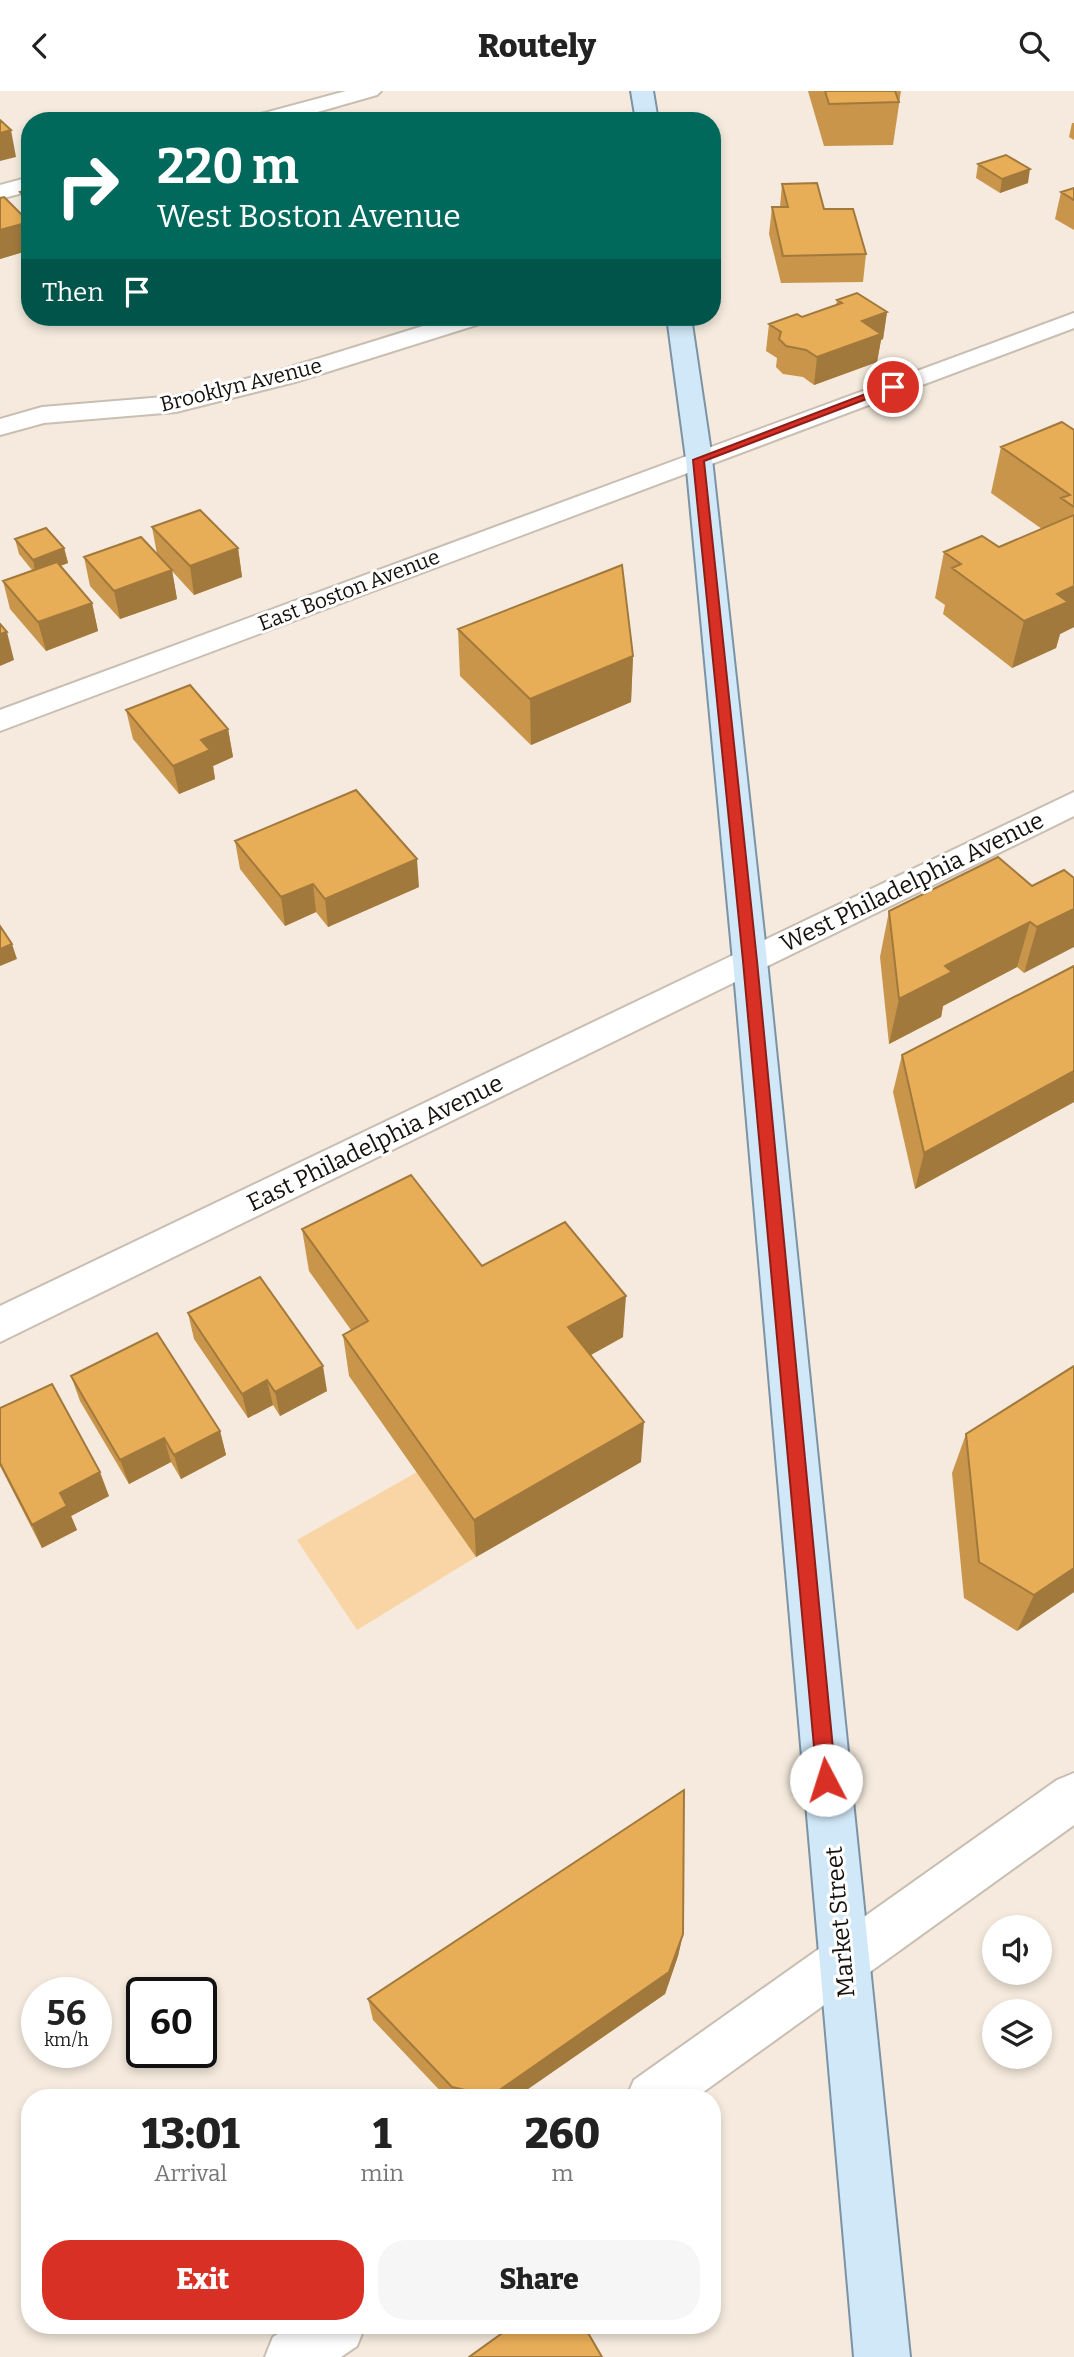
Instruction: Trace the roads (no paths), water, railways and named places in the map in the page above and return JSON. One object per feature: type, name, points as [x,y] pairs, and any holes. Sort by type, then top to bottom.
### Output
[{"type":"main road","points":[[642,91],[646,112]]},
{"type":"main road","name":"Market Street","points":[[679,326],[699,460],[750,961],[882,2357]]},
{"type":"street","points":[[294,112],[370,91]]},
{"type":"street","points":[[0,192],[21,186]]},
{"type":"street","name":"East Boston Avenue","points":[[0,721],[1074,320]]},
{"type":"street","name":"Brooklyn Avenue","points":[[0,427],[42,415],[176,404],[286,377],[448,326]]},
{"type":"street","name":"West Philadelphia Avenue","points":[[750,961],[1074,803]]},
{"type":"street","name":"East Philadelphia Avenue","points":[[0,1325],[750,961]]},
{"type":"street","points":[[665,2089],[981,1867],[1074,1796]]},
{"type":"street","points":[[293,2357],[326,2334]]}]
